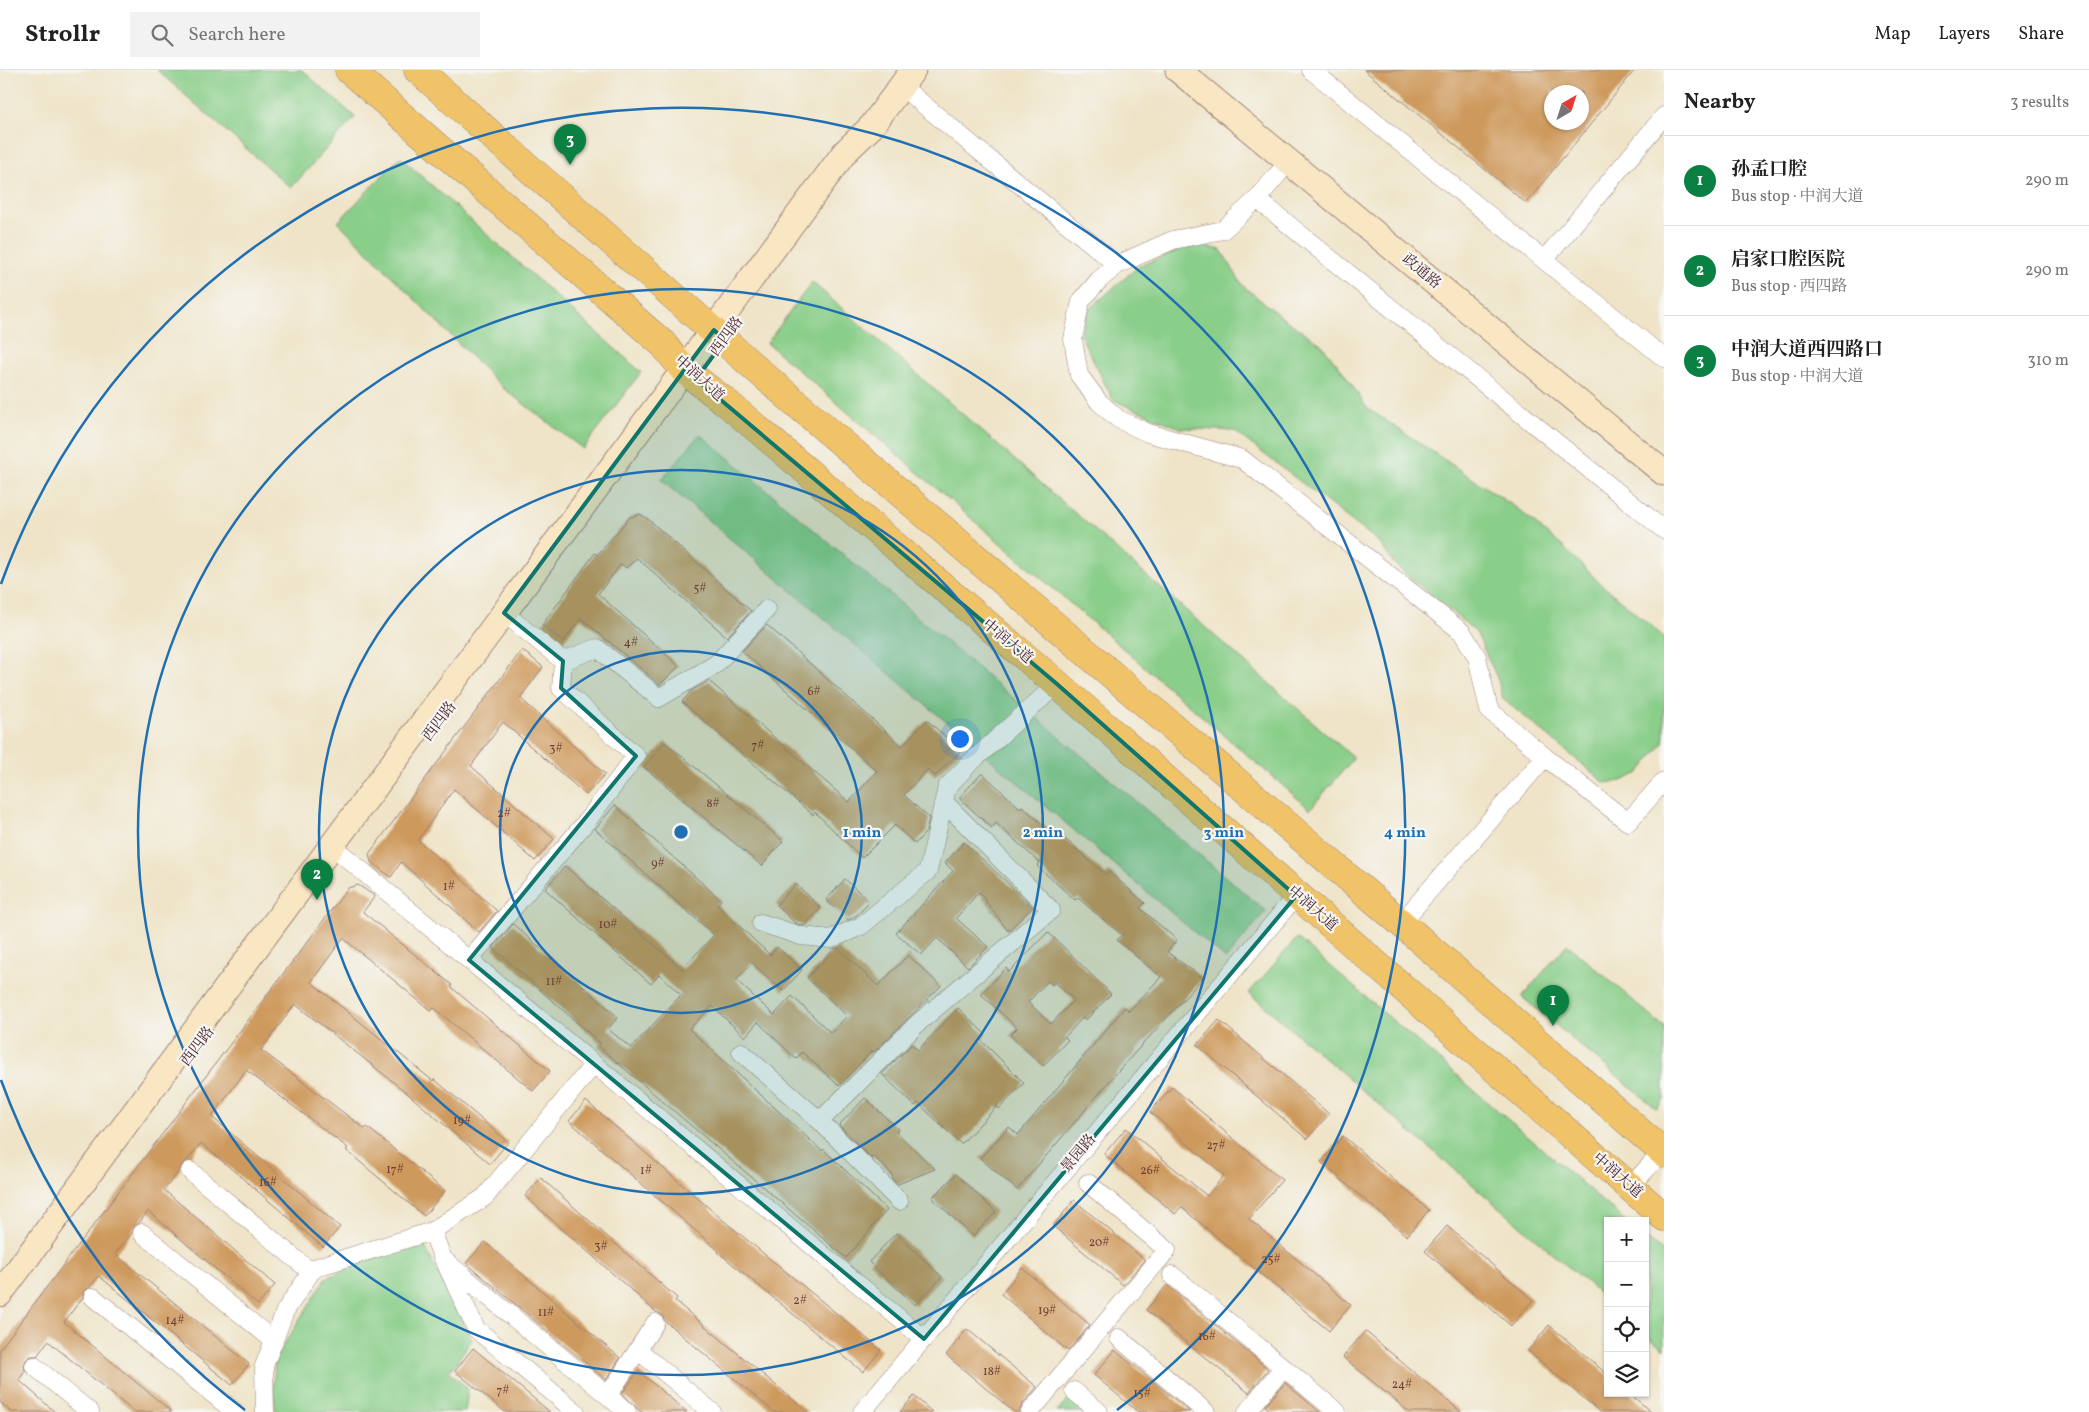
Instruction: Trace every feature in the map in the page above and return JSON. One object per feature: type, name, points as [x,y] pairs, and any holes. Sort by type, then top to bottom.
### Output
[{"type":"main road","name":"中润大道","points":[[349,70],[663,344],[690,374],[1057,684],[1296,896],[1664,1217]]},
{"type":"main road","points":[[418,70],[665,289],[1663,1152]]},
{"type":"street","name":"政通路","points":[[1178,70],[1664,473]]},
{"type":"street","points":[[1311,70],[1664,358]]},
{"type":"street","name":"西四路","points":[[0,1294],[336,849],[719,335],[858,158],[872,126],[907,78]]},
{"type":"street","points":[[907,78],[1117,265]]},
{"type":"street","points":[[1544,260],[1664,116]]},
{"type":"street","points":[[1288,162],[1257,198],[1222,230],[1173,240],[1117,265],[1099,280],[1081,301],[1073,339],[1079,375],[1099,402],[1118,419],[1148,433],[1242,459],[1462,632],[1476,657],[1489,710],[1628,822],[1664,781]]},
{"type":"street","points":[[1257,198],[1664,530]]},
{"type":"street","points":[[563,661],[597,648],[659,698],[716,664],[767,609]]},
{"type":"street","points":[[509,618],[563,661]]},
{"type":"street","points":[[469,960],[586,822],[636,756],[561,688],[563,661]]},
{"type":"street","points":[[762,923],[801,936],[831,939],[861,926],[928,872],[947,787],[1057,684]]},
{"type":"street","points":[[1401,924],[1545,757]]},
{"type":"street","points":[[820,1121],[918,1023],[1051,910],[944,802]]},
{"type":"street","name":"西四路","points":[[0,1313],[336,849]]},
{"type":"street","points":[[336,849],[924,1339]]},
{"type":"street","name":"景园路","points":[[862,1412],[1296,896]]},
{"type":"street","points":[[741,1052],[820,1121],[899,1200]]},
{"type":"street","points":[[265,1412],[264,1366],[286,1311],[311,1272],[317,1267],[432,1231],[485,1197],[594,1064]]},
{"type":"street","points":[[1630,1187],[1663,1152]]},
{"type":"street","points":[[190,1171],[311,1272]]},
{"type":"street","points":[[1030,1412],[1167,1250],[1088,1183]]},
{"type":"street","points":[[432,1231],[476,1329],[576,1412]]},
{"type":"street","points":[[142,1233],[274,1341]]},
{"type":"street","points":[[444,1259],[627,1412]]},
{"type":"street","points":[[1172,1275],[1337,1412]]},
{"type":"street","points":[[93,1297],[235,1412]]},
{"type":"street","points":[[608,1396],[655,1323]]},
{"type":"street","points":[[1119,1338],[1206,1412]]},
{"type":"street","points":[[638,1350],[712,1412]]},
{"type":"street","points":[[34,1366],[90,1412]]},
{"type":"street","points":[[1247,1412],[1283,1368]]},
{"type":"street","points":[[1074,1391],[1098,1412]]},
{"type":"highlighted area","points":[[714,330],[725,340],[696,379],[1057,684],[1296,896],[924,1339],[469,960],[636,756],[561,688],[563,661],[504,613]]},
{"type":"green space","points":[[157,70],[302,70],[355,117],[291,188]]},
{"type":"green space","points":[[400,157],[641,372],[583,449],[503,388],[338,222]]},
{"type":"green space","points":[[1201,245],[1221,250],[1243,286],[1284,319],[1321,344],[1344,373],[1367,408],[1518,509],[1564,548],[1601,584],[1664,637],[1664,742],[1639,773],[1622,781],[1605,783],[1503,699],[1498,680],[1476,632],[1394,564],[1379,542],[1234,431],[1180,428],[1113,400],[1080,334],[1089,309],[1139,266],[1185,248]]},
{"type":"green space","points":[[812,282],[1354,758],[1310,809],[767,343]]},
{"type":"green space","points":[[700,434],[1266,911],[1226,959],[661,480]]},
{"type":"green space","points":[[1297,938],[1621,1217],[1604,1217],[1604,1298],[1249,993]]},
{"type":"green space","points":[[1567,944],[1664,1027],[1664,1100],[1657,1109],[1522,997]]},
{"type":"green space","points":[[1649,1240],[1664,1253],[1664,1349],[1649,1336]]},
{"type":"green space","points":[[423,1243],[472,1340],[449,1372],[468,1389],[465,1412],[276,1412],[273,1391],[275,1359],[326,1278],[369,1260]]},
{"type":"green space","points":[[1073,1394],[1095,1412],[1057,1412]]},
{"type":"building","points":[[1364,70],[1635,70],[1589,126],[1589,85],[1544,85],[1544,130],[1586,130],[1526,203]]},
{"type":"building","points":[[640,514],[751,611],[727,637],[637,558],[626,568],[621,564],[598,594],[679,666],[660,685],[581,618],[563,642],[542,625],[595,553],[597,555],[630,517]]},
{"type":"building","points":[[767,625],[902,746],[927,720],[961,751],[935,776],[928,769],[904,795],[929,818],[926,832],[915,844],[895,825],[862,858],[815,812],[813,815],[682,702],[691,691],[709,681],[849,802],[877,771],[742,651]]},
{"type":"building","points":[[522,650],[543,667],[520,698],[605,774],[586,795],[503,722],[471,766],[554,839],[535,861],[454,789],[418,840],[497,911],[479,932],[401,862],[391,877],[371,862],[369,854]]},
{"type":"building","points":[[665,742],[783,841],[762,866],[644,767]]},
{"type":"building","points":[[982,773],[1020,808],[1022,806],[1060,840],[1063,837],[1106,875],[1109,872],[1145,903],[1140,908],[1177,940],[1167,952],[1203,978],[1120,1069],[1017,1190],[980,1158],[1009,1127],[1018,1135],[1125,1007],[1129,1011],[1161,977],[1117,940],[1122,935],[1078,898],[1075,900],[1037,866],[1040,863],[996,823],[992,828],[959,798]]},
{"type":"building","points":[[615,805],[721,900],[717,905],[770,955],[777,947],[802,970],[783,991],[752,963],[736,980],[774,1015],[792,996],[831,1033],[847,1016],[807,978],[834,949],[838,948],[878,986],[908,955],[941,986],[874,1052],[872,1051],[839,1086],[802,1052],[796,1059],[758,1022],[745,1037],[712,1006],[689,1029],[822,1151],[823,1149],[887,1210],[846,1258],[598,1046],[600,1043],[493,948],[513,924],[618,1017],[608,1029],[631,1048],[681,995],[659,974],[651,984],[545,889],[565,866],[682,969],[714,935],[595,829]]},
{"type":"building","points":[[964,842],[1033,907],[1008,931],[979,892],[956,918],[988,947],[968,967],[937,938],[921,955],[896,933],[953,871],[945,863]]},
{"type":"building","points":[[845,879],[870,902],[857,915],[848,920],[826,900]]},
{"type":"building","points":[[796,884],[821,908],[804,926],[795,923],[776,905]]},
{"type":"building","points":[[358,885],[375,896],[363,912],[452,985],[451,987],[550,1071],[533,1091],[434,1008],[431,1011],[343,938],[311,982],[433,1081],[434,1079],[508,1142],[490,1164],[406,1092],[295,1004],[261,1050],[365,1129],[367,1127],[445,1191],[424,1216],[346,1150],[348,1148],[246,1070],[212,1117],[340,1227],[323,1247],[201,1143],[164,1190],[275,1285],[258,1305],[148,1211],[115,1254],[249,1364],[232,1385],[99,1276],[84,1291],[83,1297],[64,1322],[172,1412],[134,1412],[48,1341],[37,1356],[31,1356],[26,1360],[24,1365],[25,1371],[19,1380],[55,1412],[11,1412],[0,1402],[0,1349],[348,888]]},
{"type":"building","points":[[1048,932],[1111,994],[1086,1020],[1083,1017],[1065,1037],[1068,1040],[1043,1066],[1010,1035],[1017,1028],[981,994],[1006,968],[1009,972]],"holes":[[[1048,981],[1052,985],[1055,982],[1074,1000],[1051,1024],[1028,1002]]]},
{"type":"building","points":[[958,1008],[986,1035],[981,1040],[1024,1083],[999,1109],[997,1106],[961,1144],[918,1103],[915,1106],[882,1074],[912,1044],[918,1050]]},
{"type":"building","points":[[1219,1020],[1329,1114],[1307,1139],[1197,1045]]},
{"type":"building","points":[[1172,1087],[1282,1180],[1249,1219],[1351,1305],[1329,1331],[1181,1207],[1175,1214],[1104,1154],[1126,1128],[1207,1196],[1224,1175],[1150,1112]]},
{"type":"building","points":[[865,1098],[898,1129],[896,1132],[935,1169],[898,1184],[893,1180],[891,1173],[873,1156],[871,1158],[839,1125]]},
{"type":"building","points":[[586,1101],[724,1221],[881,1350],[863,1372],[718,1252],[569,1121]]},
{"type":"building","points":[[1343,1136],[1429,1210],[1407,1236],[1321,1162]]},
{"type":"building","points":[[956,1174],[996,1212],[973,1236],[932,1198]]},
{"type":"building","points":[[541,1178],[677,1298],[675,1301],[808,1412],[774,1412],[665,1321],[661,1314],[656,1312],[525,1196]]},
{"type":"building","points":[[1074,1200],[1145,1260],[1123,1285],[1053,1226]]},
{"type":"building","points":[[1447,1226],[1533,1300],[1511,1326],[1425,1251]]},
{"type":"building","points":[[896,1233],[942,1277],[915,1305],[869,1262]]},
{"type":"building","points":[[485,1242],[620,1358],[606,1380],[466,1263]]},
{"type":"building","points":[[1022,1268],[1090,1325],[1068,1351],[1001,1294]]},
{"type":"building","points":[[1167,1285],[1268,1369],[1249,1393],[1146,1310]]},
{"type":"building","points":[[1549,1325],[1604,1372],[1604,1397],[1634,1397],[1651,1412],[1600,1412],[1528,1351]]},
{"type":"building","points":[[967,1329],[1037,1387],[1022,1405],[1019,1412],[1014,1412],[946,1355]]},
{"type":"building","points":[[1365,1331],[1461,1412],[1409,1412],[1343,1357]]},
{"type":"building","points":[[473,1348],[550,1412],[505,1412],[455,1371]]},
{"type":"building","points":[[1115,1350],[1190,1412],[1138,1412],[1094,1375]]},
{"type":"building","points":[[638,1371],[687,1412],[641,1412],[622,1394]]},
{"type":"building","points":[[1285,1383],[1320,1412],[1272,1412],[1265,1406]]},
{"type":"building","points":[[914,1396],[932,1412],[900,1412]]},
{"type":"place","name":"中润大道西四路口","points":[[570,165]]},
{"type":"place","name":"启家口腔医院","points":[[317,900]]},
{"type":"place","name":"孙孟口腔","points":[[1553,1026]]}]
